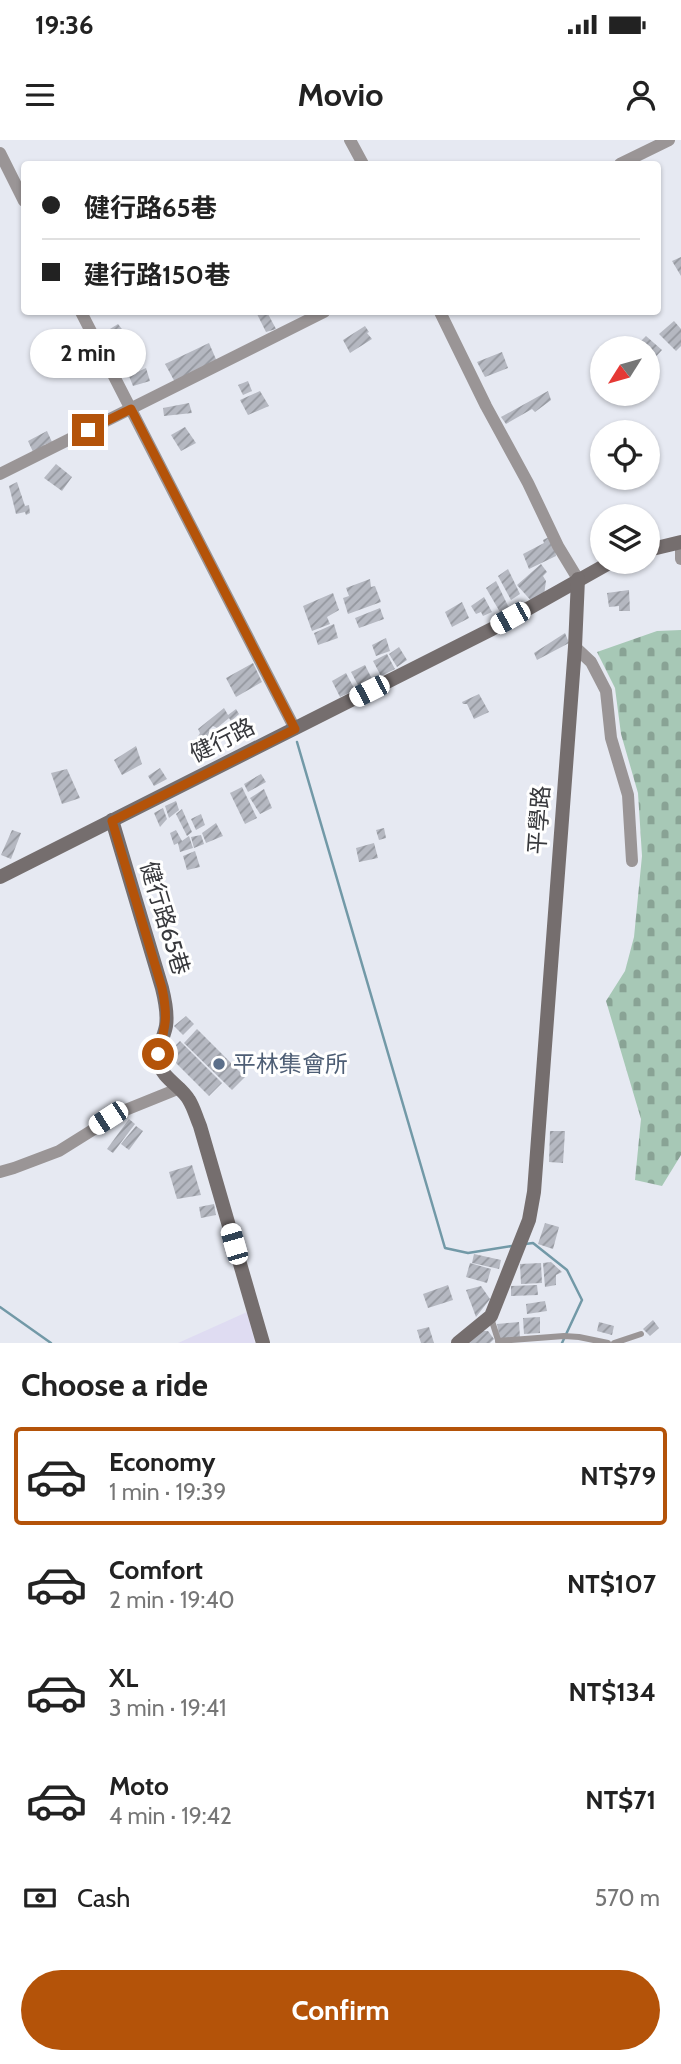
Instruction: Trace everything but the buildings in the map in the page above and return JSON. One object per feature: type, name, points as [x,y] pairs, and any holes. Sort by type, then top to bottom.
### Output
[{"type":"street","points":[[350,140],[361,161]]},
{"type":"street","points":[[626,161],[669,140]]},
{"type":"street","points":[[0,153],[21,195]]},
{"type":"street","points":[[83,315],[295,729]]},
{"type":"street","points":[[0,474],[318,315]]},
{"type":"street","points":[[441,315],[558,546],[578,579]]},
{"type":"street","points":[[660,547],[681,542],[681,559]]},
{"type":"street","name":"健行路","points":[[0,877],[492,629],[590,573]]},
{"type":"street","name":"平學路","points":[[458,1343],[491,1316],[529,1220],[534,1192],[578,579]]},
{"type":"street","points":[[575,647],[591,663],[606,691],[611,738],[628,795],[632,861]]},
{"type":"street","name":"健行路65巷","points":[[112,821],[164,999],[166,1026],[158,1062],[190,1101],[200,1126],[262,1343]]},
{"type":"street","points":[[0,1172],[59,1151],[108,1118],[180,1087]]},
{"type":"lane","points":[[491,1316],[499,1342],[564,1336],[608,1343]]},
{"type":"lane","points":[[614,1343],[641,1334]]},
{"type":"shaded area","points":[[247,1312],[255,1343],[178,1343]]},
{"type":"green space","points":[[681,630],[681,1155],[662,1186],[635,1180],[641,1119],[606,1001],[625,971],[634,937],[642,856],[638,793],[621,734],[615,688],[597,652],[657,631]]},
{"type":"waterway","points":[[297,742],[445,1248],[468,1253],[512,1246]]},
{"type":"waterway","points":[[525,1244],[533,1243],[567,1270],[582,1300],[562,1343]]},
{"type":"waterway","points":[[0,1307],[51,1343]]},
{"type":"place","name":"平林集會所","points":[[219,1064]]},
{"type":"route","points":[[88,430],[131,409],[295,729],[112,821],[162,988],[166,1026],[158,1054]]}]
